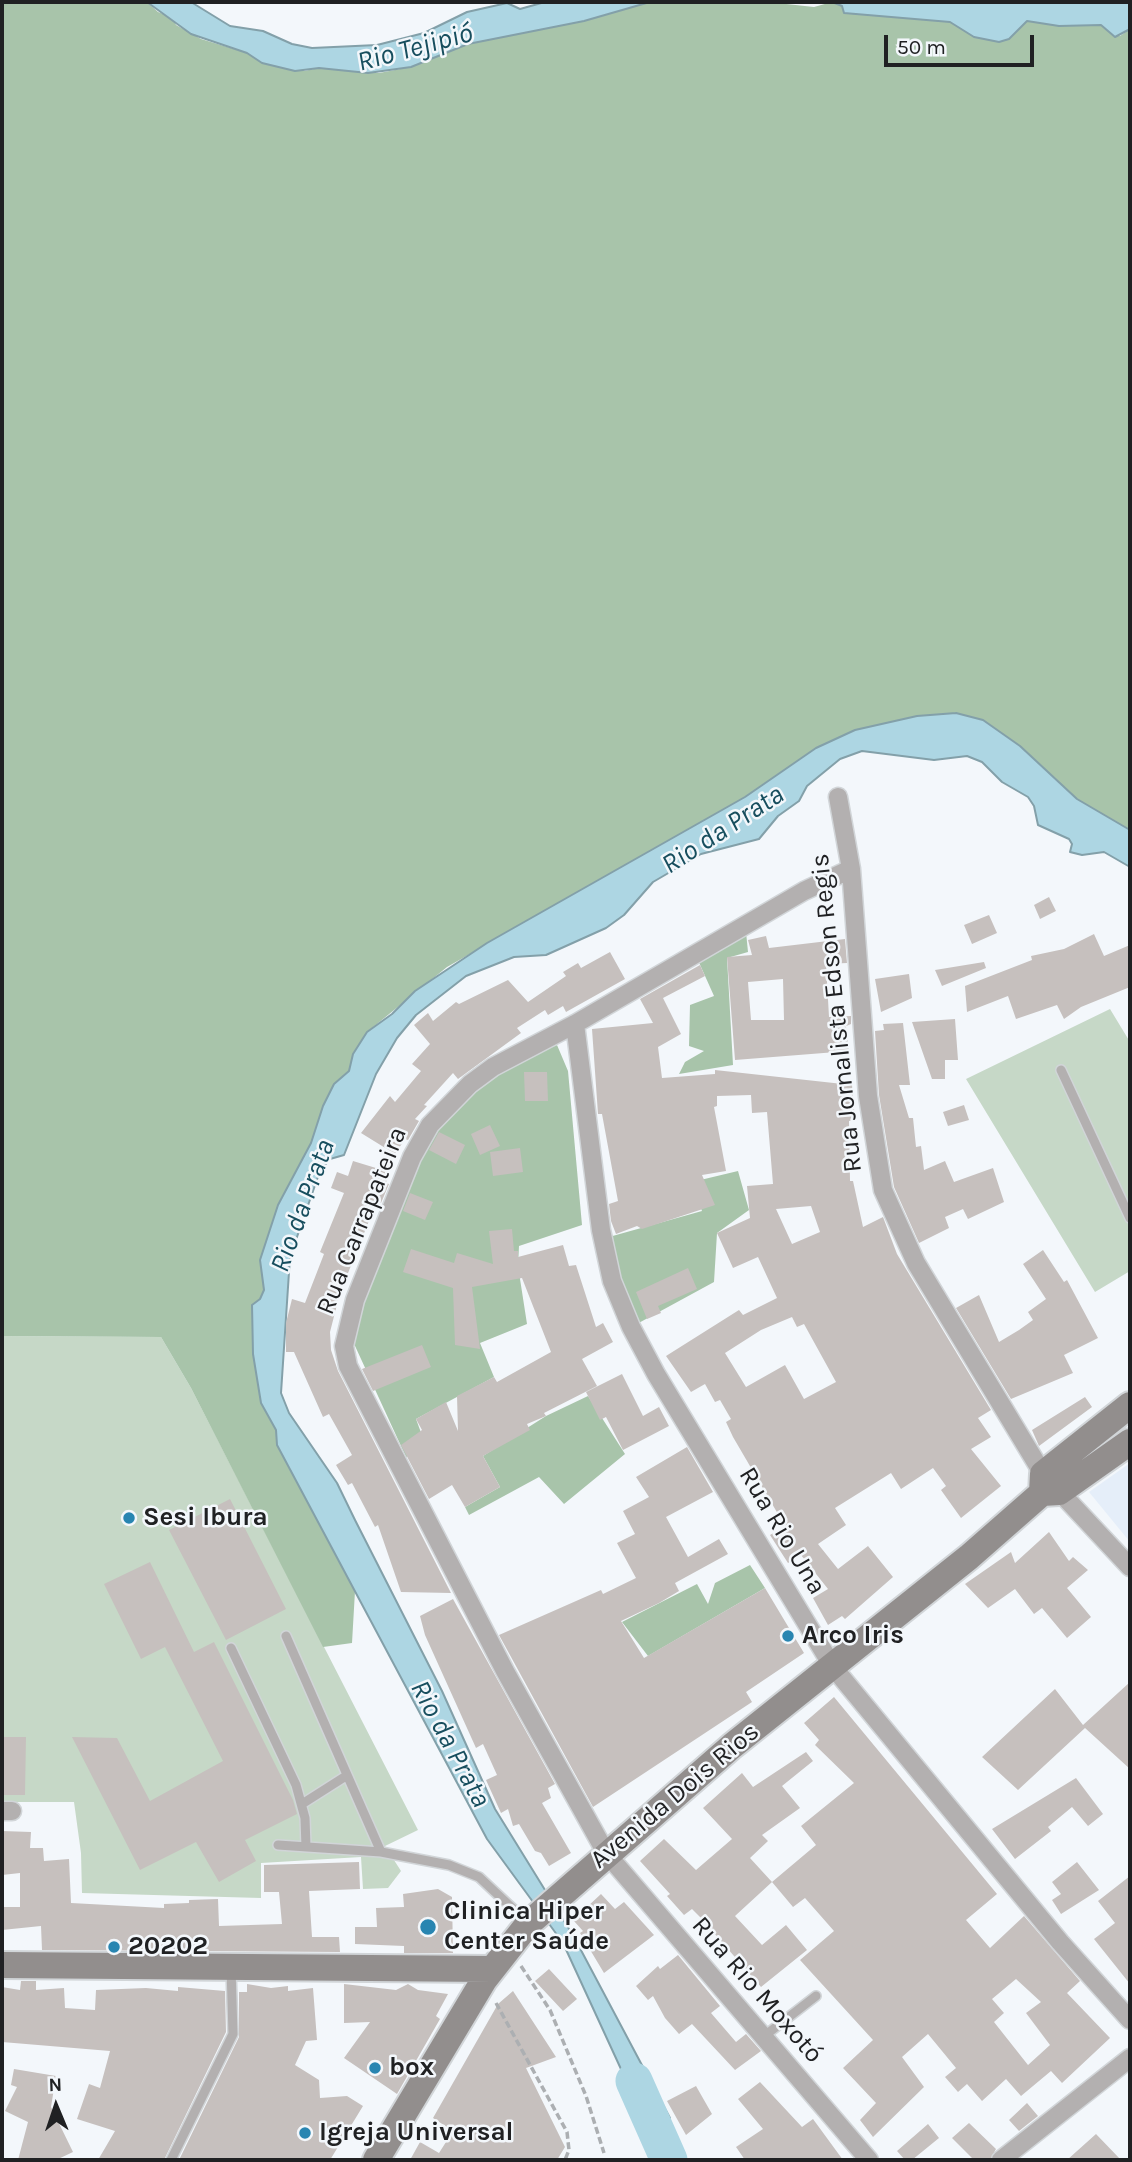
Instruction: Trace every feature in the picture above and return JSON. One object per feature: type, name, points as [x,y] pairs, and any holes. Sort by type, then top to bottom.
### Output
[{"type":"main road","points":[[1048,1486],[1130,1405]]},
{"type":"main road","points":[[1048,1486],[1130,1442]]},
{"type":"main road","name":"Avenida Dois Rios","points":[[376,2160],[488,1974],[533,1919],[606,1853],[1048,1486]]},
{"type":"main road","points":[[2,1965],[231,1967],[488,1974]]},
{"type":"street","name":"Rua Jornalista Edson Regis","points":[[838,797],[851,869],[868,1096],[883,1189],[916,1263],[1048,1486],[1130,1567]]},
{"type":"street","name":"Rua Carrapateira","points":[[606,1853],[505,1671],[348,1366],[344,1346],[355,1300],[412,1157],[430,1125],[470,1084],[493,1067],[575,1024],[804,891],[851,869]]},
{"type":"street","name":"Rua Rio Una","points":[[575,1024],[601,1230],[612,1281],[656,1374],[833,1667],[1060,1942],[1130,2020]]},
{"type":"street","name":"Rua Rio Moxotó","points":[[606,1853],[869,2160]]},
{"type":"street","points":[[1001,2160],[1130,2058]]},
{"type":"lane","points":[[1061,1070],[1130,1218]]},
{"type":"lane","points":[[286,1636],[381,1852]]},
{"type":"lane","points":[[231,1647],[302,1804],[306,1847]]},
{"type":"lane","points":[[302,1804],[346,1776]]},
{"type":"lane","points":[[278,1845],[381,1852],[466,1871],[491,1886],[533,1919]]},
{"type":"lane","points":[[171,2160],[233,2034],[231,1967]]},
{"type":"lane","points":[[763,2037],[816,1996]]},
{"type":"path","points":[[508,1947],[550,2010],[586,2096],[604,2153]]},
{"type":"path","points":[[488,1974],[567,2132],[569,2150],[565,2160]]},
{"type":"shaded area","points":[[1130,1463],[1130,1542],[1089,1492]]},
{"type":"green space","points":[[2,2],[147,2],[158,12],[173,18],[176,25],[201,39],[247,53],[262,63],[304,71],[319,68],[379,73],[411,67],[468,44],[584,21],[650,2],[768,2],[814,7],[832,2],[842,6],[844,13],[950,22],[974,37],[999,42],[1009,39],[1027,21],[1059,26],[1101,25],[1120,36],[1130,29],[1130,830],[1077,799],[1020,746],[816,748],[745,797],[447,967],[367,1032],[353,1054],[349,1071],[334,1084],[323,1106],[311,1143],[278,1205],[260,1260],[264,1290],[260,1299],[261,1403],[276,1430],[277,1445],[355,1591],[352,1643],[323,1647],[191,1388],[161,1337],[2,1336]]},
{"type":"green space","points":[[746,932],[748,952],[727,958],[733,1065],[679,1074],[685,1062],[704,1051],[689,1046],[690,1005],[714,996],[697,958]]},
{"type":"green space","points":[[1110,1009],[1130,1042],[1130,1271],[1095,1292],[966,1079]]},
{"type":"green space","points":[[557,1045],[568,1071],[582,1225],[519,1246],[518,1266],[527,1324],[480,1343],[494,1377],[416,1419],[427,1449],[406,1457],[350,1335],[425,1144],[455,1106],[496,1071]]},
{"type":"green space","points":[[738,1171],[749,1210],[717,1233],[714,1282],[635,1325],[609,1237],[702,1211],[692,1182]]},
{"type":"green space","name":"Sesi Ibura","points":[[2,1336],[161,1337],[191,1388],[418,1830],[385,1846],[401,1871],[388,1888],[363,1889],[361,1857],[261,1863],[261,1898],[82,1893],[81,1853],[74,1802],[2,1802]]},
{"type":"green space","points":[[588,1396],[625,1454],[564,1504],[539,1477],[469,1515],[465,1507],[500,1487],[483,1456],[546,1416]]},
{"type":"green space","points":[[750,1565],[765,1588],[648,1656],[622,1622],[697,1584],[708,1604],[715,1583]]},
{"type":"water","name":"Rio Tejipió","points":[[147,2],[191,2],[230,26],[263,31],[292,44],[312,48],[377,45],[424,33],[467,12],[507,3],[520,9],[545,2],[650,2],[584,21],[468,44],[411,67],[368,73],[319,68],[295,71],[262,63],[247,53],[191,34]]},
{"type":"water","points":[[832,2],[1130,2],[1130,29],[1115,37],[1101,25],[1059,26],[1027,21],[1009,39],[999,42],[974,37],[950,22],[844,13],[842,6]]},
{"type":"water","name":"Rio da Prata","points":[[956,713],[983,720],[1020,746],[1077,799],[1130,830],[1130,867],[1104,852],[1082,855],[1070,852],[1072,844],[1069,839],[1038,825],[1034,806],[1028,797],[1002,782],[982,762],[967,756],[934,760],[862,751],[840,759],[807,786],[799,801],[778,816],[759,839],[701,854],[653,882],[624,915],[606,928],[546,955],[514,957],[466,976],[416,1015],[397,1038],[376,1074],[344,1155],[330,1159],[320,1171],[290,1257],[281,1393],[289,1413],[337,1483],[442,1691],[495,1809],[574,1937],[670,2118],[649,2130],[563,1943],[487,1839],[277,1445],[276,1430],[261,1403],[253,1354],[252,1305],[260,1299],[264,1290],[260,1260],[278,1205],[311,1143],[323,1106],[334,1084],[349,1071],[353,1054],[367,1032],[392,1014],[415,991],[487,943],[745,797],[816,748],[855,730],[917,716]]},
{"type":"building","points":[[1049,897],[1056,911],[1040,919],[1034,905]]},
{"type":"building","points":[[989,915],[997,933],[972,944],[964,925]]},
{"type":"building","points":[[1094,934],[1104,956],[1130,945],[1130,987],[1081,1007],[1064,1019],[1057,1005],[1016,1019],[1008,996],[967,1012],[965,986],[1032,960],[1031,956],[1064,949]]},
{"type":"building","points":[[766,936],[769,948],[845,939],[847,963],[826,964],[829,1017],[851,1016],[851,1024],[844,1027],[849,1051],[735,1060],[727,957],[752,955],[748,940]],"holes":[[[783,979],[784,1020],[751,1020],[748,982]]]},
{"type":"building","points":[[610,952],[625,979],[566,1012],[563,1006],[548,1015],[545,1010],[517,1028],[521,1033],[458,1079],[453,1073],[424,1105],[427,1106],[415,1119],[419,1121],[408,1140],[405,1139],[395,1154],[361,1133],[390,1096],[395,1102],[421,1071],[412,1064],[430,1044],[414,1025],[428,1013],[433,1021],[456,1002],[459,1004],[508,980],[528,1002],[566,976],[563,972],[578,963],[581,968]]},
{"type":"building","points":[[984,962],[986,968],[942,986],[935,970]]},
{"type":"building","points":[[700,965],[705,976],[663,998],[681,1034],[658,1047],[662,1078],[715,1074],[715,1070],[852,1085],[855,1120],[849,1121],[850,1181],[853,1181],[863,1227],[883,1217],[897,1254],[991,1410],[978,1418],[991,1437],[971,1449],[1001,1486],[961,1518],[941,1490],[946,1486],[933,1468],[901,1489],[891,1473],[835,1508],[846,1525],[818,1544],[838,1569],[868,1546],[893,1577],[845,1619],[842,1616],[828,1625],[813,1598],[828,1589],[801,1555],[788,1563],[770,1535],[785,1526],[733,1437],[726,1422],[731,1419],[720,1400],[715,1402],[705,1384],[691,1392],[666,1356],[739,1310],[743,1315],[777,1298],[758,1257],[733,1268],[717,1233],[750,1218],[747,1186],[773,1184],[767,1112],[752,1113],[751,1095],[717,1096],[717,1106],[714,1107],[726,1171],[702,1175],[715,1205],[642,1229],[637,1226],[616,1234],[611,1221],[609,1204],[618,1201],[602,1114],[598,1114],[592,1029],[653,1023],[640,999]],"holes":[[[811,1206],[820,1232],[792,1244],[776,1209]],[[792,1317],[797,1327],[804,1324],[836,1382],[804,1399],[785,1365],[746,1387],[725,1353],[761,1330]]]},
{"type":"building","points":[[909,974],[912,998],[881,1012],[875,979]]},
{"type":"building","points":[[955,1019],[958,1060],[945,1060],[945,1079],[932,1079],[912,1022]]},
{"type":"building","points":[[903,1023],[910,1085],[899,1085],[909,1118],[913,1118],[916,1147],[921,1146],[924,1170],[945,1161],[954,1182],[993,1168],[1004,1202],[968,1219],[963,1209],[945,1217],[949,1228],[919,1243],[894,1187],[879,1095],[875,1031],[884,1030],[883,1024]]},
{"type":"building","points":[[524,1072],[547,1072],[548,1101],[525,1101]]},
{"type":"building","points":[[964,1105],[969,1120],[948,1126],[943,1112]]},
{"type":"building","points":[[490,1125],[500,1146],[480,1155],[471,1134]]},
{"type":"building","points":[[439,1132],[465,1145],[456,1164],[429,1150]]},
{"type":"building","points":[[520,1148],[523,1172],[493,1176],[490,1152]]},
{"type":"building","points":[[353,1161],[389,1172],[386,1183],[389,1184],[381,1203],[377,1201],[340,1293],[330,1332],[331,1350],[338,1371],[451,1593],[401,1592],[378,1525],[375,1527],[352,1483],[348,1485],[336,1465],[352,1455],[329,1414],[323,1417],[294,1352],[286,1352],[286,1323],[292,1299],[305,1303],[324,1254],[320,1252],[344,1193],[331,1188],[337,1172],[348,1176]]},
{"type":"building","points":[[410,1193],[433,1202],[425,1220],[403,1211]]},
{"type":"building","points":[[512,1229],[514,1251],[518,1251],[518,1257],[563,1245],[569,1266],[576,1265],[596,1327],[603,1323],[613,1342],[582,1359],[597,1386],[544,1413],[546,1416],[527,1424],[530,1430],[483,1456],[500,1487],[465,1507],[452,1485],[429,1499],[401,1445],[422,1430],[416,1419],[446,1402],[458,1431],[457,1396],[494,1377],[497,1382],[551,1352],[522,1278],[472,1287],[480,1349],[455,1345],[453,1288],[403,1272],[411,1249],[454,1263],[457,1253],[493,1264],[489,1231]]},
{"type":"building","points":[[1043,1250],[1064,1282],[1067,1280],[1098,1338],[1064,1355],[1073,1373],[1011,1399],[956,1308],[979,1295],[999,1342],[1019,1330],[1033,1320],[1028,1312],[1046,1299],[1023,1264]]},
{"type":"building","points":[[688,1268],[697,1289],[658,1306],[661,1313],[647,1319],[636,1292]]},
{"type":"building","points":[[422,1345],[431,1367],[373,1391],[362,1369]]},
{"type":"building","points":[[622,1374],[643,1416],[659,1407],[669,1426],[623,1450],[606,1417],[600,1420],[586,1392]]},
{"type":"building","points":[[1085,1397],[1092,1407],[1039,1446],[1032,1430]]},
{"type":"building","points":[[687,1447],[713,1492],[666,1517],[688,1557],[719,1539],[728,1554],[675,1583],[679,1591],[621,1621],[644,1658],[765,1588],[804,1653],[746,1692],[752,1702],[593,1807],[499,1635],[601,1590],[603,1594],[636,1578],[617,1543],[635,1534],[623,1511],[649,1497],[636,1477]]},
{"type":"building","points":[[230,1499],[286,1609],[226,1640],[169,1530]]},
{"type":"building","points":[[1049,1532],[1069,1561],[1073,1557],[1088,1570],[1067,1588],[1091,1617],[1067,1638],[1042,1608],[1034,1614],[1015,1589],[988,1608],[965,1584],[1011,1552],[1015,1563]]},
{"type":"building","points":[[150,1562],[194,1652],[214,1642],[293,1800],[297,1814],[245,1840],[256,1861],[219,1882],[196,1842],[140,1870],[72,1737],[117,1738],[150,1801],[223,1761],[165,1647],[141,1659],[104,1584]]},
{"type":"building","points":[[453,1599],[555,1784],[548,1788],[551,1798],[542,1803],[571,1853],[549,1866],[541,1853],[535,1851],[519,1824],[513,1826],[508,1809],[501,1813],[486,1780],[497,1775],[483,1744],[476,1748],[425,1635],[420,1616]]},
{"type":"building","points":[[1130,1682],[1130,1769],[1085,1728],[1018,1790],[982,1757],[1055,1689],[1083,1725]]},
{"type":"building","points":[[834,1697],[997,1894],[966,1920],[990,1948],[1024,1916],[1080,1981],[1067,1993],[1110,2038],[1062,2083],[1051,2071],[1021,2096],[1006,2079],[982,2101],[967,2084],[958,2092],[945,2077],[956,2068],[928,2034],[902,2057],[924,2087],[873,2137],[860,2120],[876,2103],[843,2068],[873,2040],[800,1960],[834,1931],[805,1898],[793,1907],[772,1882],[816,1845],[801,1826],[854,1783],[815,1745],[819,1740],[804,1723]],"holes":[[[1016,1979],[1041,2002],[1026,2013],[1050,2045],[1028,2065],[994,2022],[1004,2013],[992,1999]]]},
{"type":"building","points":[[3,1737],[26,1737],[25,1795],[2,1795]]},
{"type":"building","points":[[806,1752],[813,1761],[782,1786],[800,1808],[762,1835],[768,1841],[750,1858],[772,1882],[735,1916],[762,1945],[786,1925],[807,1950],[761,1987],[692,1909],[684,1915],[667,1896],[670,1894],[640,1861],[664,1839],[696,1870],[732,1839],[703,1808],[742,1773],[753,1787]]},
{"type":"building","points":[[1076,1778],[1103,1814],[1088,1826],[1072,1807],[1048,1827],[1051,1831],[1015,1859],[992,1829]]},
{"type":"building","points":[[2,1831],[31,1832],[30,1848],[43,1848],[44,1861],[69,1859],[71,1903],[164,1908],[164,1904],[218,1899],[219,1926],[282,1924],[279,1892],[264,1892],[264,1865],[359,1862],[360,1889],[309,1891],[312,1937],[339,1937],[340,1952],[42,1950],[41,1926],[2,1930],[2,1907],[20,1907],[20,1873],[2,1875]]},
{"type":"building","points":[[1077,1862],[1099,1890],[1061,1914],[1052,1900],[1061,1894],[1052,1882]]},
{"type":"building","points":[[1130,1876],[1130,1984],[1094,1939],[1115,1923],[1098,1901]]},
{"type":"building","name":"Clinica Hiper Center Saúde","points":[[438,1889],[452,1897],[453,1953],[404,1953],[404,1946],[355,1944],[355,1927],[377,1927],[376,1908],[404,1907],[403,1894]]},
{"type":"building","points":[[601,1894],[615,1909],[624,1902],[654,1935],[604,1973],[580,1933],[583,1931],[573,1920]]},
{"type":"building","points":[[678,1955],[720,2006],[711,2013],[736,2042],[746,2034],[761,2051],[735,2070],[692,2024],[679,2034],[665,2018],[653,1996],[648,2000],[636,1986],[658,1966],[660,1969]]},
{"type":"building","points":[[549,1969],[577,1999],[563,2011],[535,1981]]},
{"type":"building","points":[[21,1981],[36,1981],[36,1990],[64,1988],[65,2008],[95,2010],[96,1990],[146,1988],[178,1991],[178,1987],[225,1991],[226,2032],[164,2160],[98,2160],[115,2131],[77,2119],[89,2084],[100,2088],[110,2051],[2,2042],[2,1987],[20,1990]]},
{"type":"building","points":[[247,1984],[271,1988],[288,1986],[288,1991],[313,1988],[317,2040],[306,2041],[295,2065],[319,2080],[320,2098],[347,2096],[363,2106],[330,2160],[179,2160],[239,2037],[239,1992],[247,1992]]},
{"type":"building","points":[[344,1984],[396,1990],[408,1984],[418,1990],[448,1994],[436,2016],[440,2019],[397,2094],[344,2058],[370,2022],[344,2023]]},
{"type":"building","points":[[513,1991],[556,2057],[526,2068],[565,2147],[557,2160],[410,2160],[420,2142],[439,2153],[453,2131],[433,2118],[498,2004]]},
{"type":"building","points":[[14,2069],[56,2076],[51,2107],[73,2152],[56,2160],[18,2160],[28,2122],[5,2111],[17,2087],[11,2085]]},
{"type":"building","points":[[760,2082],[802,2127],[813,2119],[843,2160],[745,2160],[736,2147],[763,2129],[738,2099]]},
{"type":"building","points":[[696,2086],[712,2114],[686,2135],[667,2101]]},
{"type":"building","points":[[1027,2103],[1038,2116],[1019,2131],[1009,2120]]},
{"type":"building","points":[[969,2123],[996,2149],[990,2160],[974,2160],[952,2138]]},
{"type":"building","points":[[928,2124],[939,2138],[912,2160],[905,2160],[897,2151]]},
{"type":"building","points":[[1096,2134],[1121,2160],[1067,2160]]},
{"type":"waterway","name":"Rio da Prata","points":[[634,2081],[669,2160]]},
{"type":"place","name":"Sesi Ibura","points":[[129,1518]]},
{"type":"place","name":"Arco Iris","points":[[788,1636]]},
{"type":"place","name":"Clinica Hiper Center Saúde","points":[[428,1927]]},
{"type":"place","name":"20202","points":[[114,1947]]},
{"type":"place","name":"box","points":[[375,2068]]},
{"type":"place","name":"Igreja Universal","points":[[305,2133]]}]
